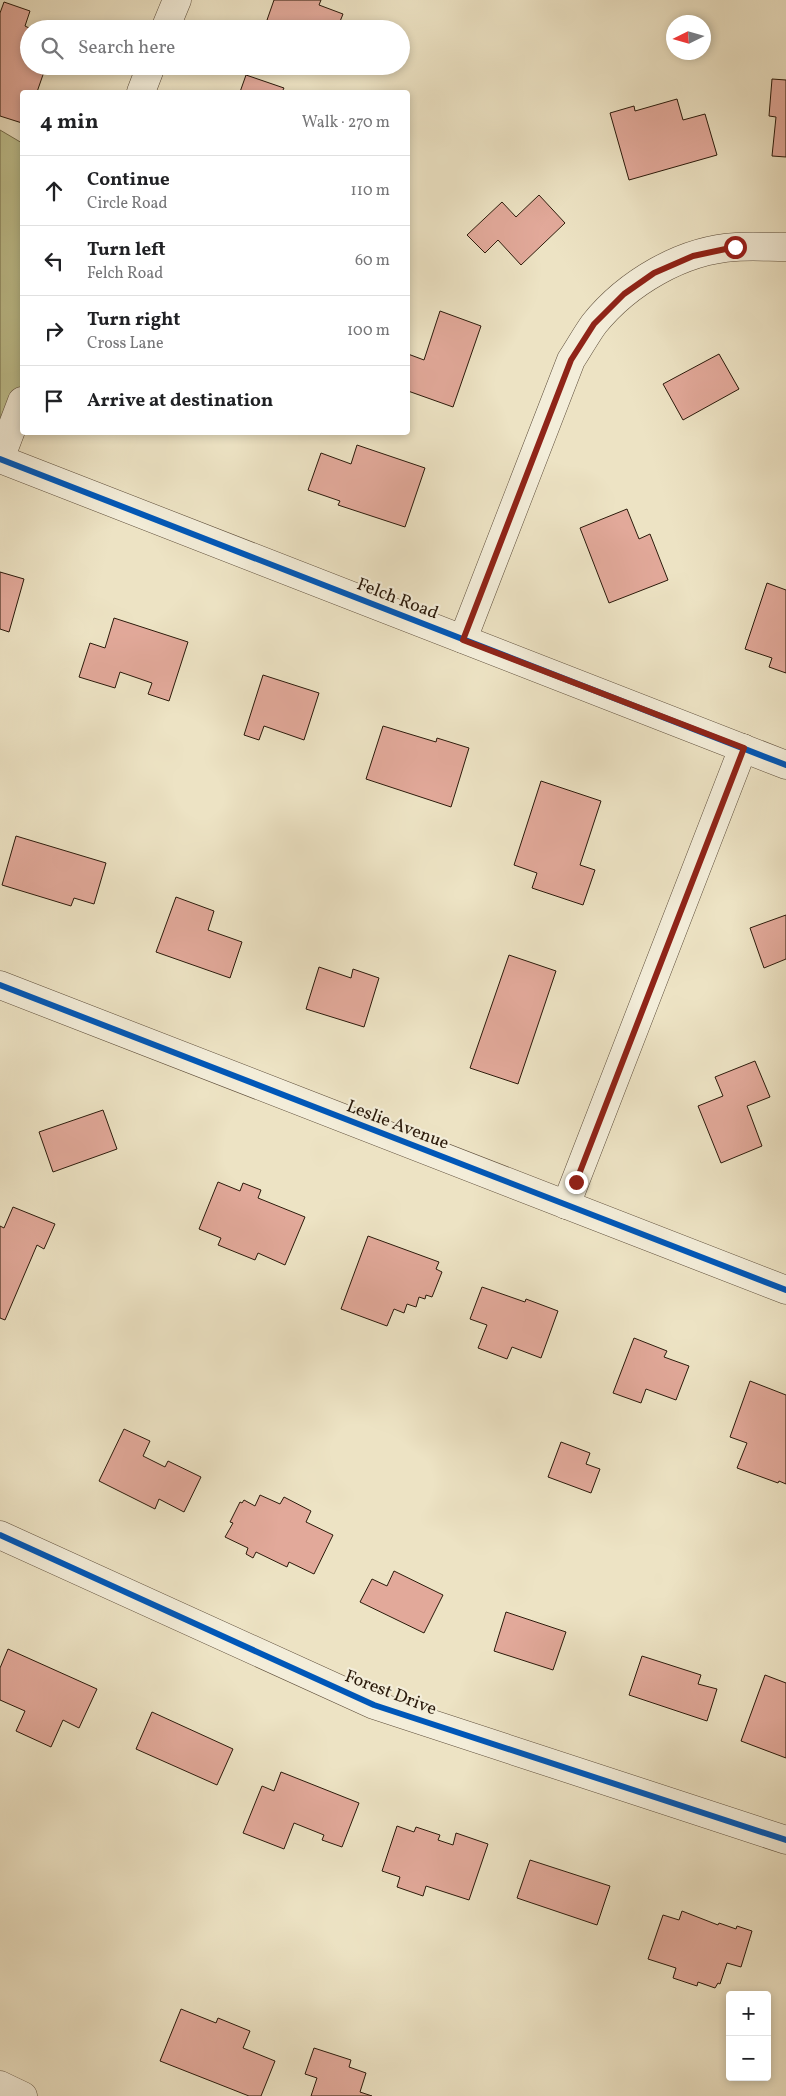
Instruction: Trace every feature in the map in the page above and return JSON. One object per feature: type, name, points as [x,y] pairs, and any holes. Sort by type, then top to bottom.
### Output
[{"type":"street","points":[[169,20],[176,0]]},
{"type":"street","points":[[142,90],[148,75]]},
{"type":"street","points":[[463,640],[571,360],[594,324],[624,294],[654,273],[693,256],[735,247],[786,247]]},
{"type":"street","points":[[0,459],[20,405]]},
{"type":"street","name":"Felch Road","points":[[0,459],[786,765]]},
{"type":"street","points":[[566,1205],[744,748]]},
{"type":"street","name":"Leslie Avenue","points":[[3,994],[566,1205],[786,1290]]},
{"type":"street","name":"Forest Drive","points":[[0,1535],[374,1705],[786,1840]]},
{"type":"street","points":[[0,2085],[23,2096]]},
{"type":"green space","points":[[0,130],[20,142],[20,392],[0,425]]},
{"type":"building","points":[[274,0],[321,0],[319,5],[343,14],[341,20],[267,20]]},
{"type":"building","points":[[4,2],[30,11],[27,20],[20,20],[20,75],[43,75],[38,90],[20,90],[20,122],[0,116],[0,13]]},
{"type":"building","points":[[246,75],[284,88],[283,90],[241,90]]},
{"type":"building","points":[[772,79],[786,80],[786,157],[772,156],[776,117],[769,116]]},
{"type":"building","points":[[677,99],[683,120],[705,114],[717,155],[629,180],[610,113],[634,106],[635,111]]},
{"type":"building","points":[[539,195],[565,223],[521,265],[498,240],[485,253],[467,235],[502,202],[516,217]]},
{"type":"building","points":[[440,311],[481,326],[453,407],[410,392],[410,355],[424,360]]},
{"type":"building","points":[[719,354],[739,389],[683,420],[663,384]]},
{"type":"building","points":[[357,445],[425,468],[405,527],[338,505],[340,501],[308,490],[321,453],[351,464]]},
{"type":"building","points":[[627,509],[639,539],[650,534],[668,580],[609,603],[580,528]]},
{"type":"building","points":[[0,572],[24,579],[9,632],[0,629]]},
{"type":"building","points":[[767,583],[786,590],[786,673],[769,667],[772,658],[745,649]]},
{"type":"building","points":[[114,618],[188,642],[169,701],[148,694],[152,683],[120,672],[115,688],[79,677],[90,643],[105,648]]},
{"type":"building","points":[[263,675],[319,693],[304,740],[264,726],[259,740],[244,735]]},
{"type":"building","points":[[383,726],[436,742],[437,738],[469,748],[451,807],[366,779]]},
{"type":"building","points":[[541,781],[601,801],[580,865],[595,870],[583,905],[532,888],[537,873],[514,865]]},
{"type":"building","points":[[16,836],[106,863],[94,904],[74,898],[71,906],[2,885]]},
{"type":"building","points":[[176,897],[214,911],[208,930],[242,942],[230,978],[156,952]]},
{"type":"building","points":[[786,915],[786,959],[764,968],[750,928]]},
{"type":"building","points":[[509,955],[556,971],[518,1084],[470,1068]]},
{"type":"building","points":[[319,967],[351,978],[353,969],[379,978],[364,1027],[306,1009]]},
{"type":"building","points":[[755,1061],[770,1097],[747,1106],[762,1146],[721,1163],[698,1106],[723,1096],[715,1077]]},
{"type":"building","points":[[103,1110],[117,1149],[53,1172],[39,1132]]},
{"type":"building","points":[[218,1182],[240,1191],[243,1183],[261,1190],[258,1198],[305,1217],[285,1265],[258,1253],[255,1260],[218,1245],[221,1238],[199,1229]]},
{"type":"building","points":[[13,1207],[55,1224],[44,1249],[37,1245],[5,1320],[0,1318],[0,1226],[4,1228]]},
{"type":"building","points":[[368,1236],[439,1262],[436,1269],[442,1272],[432,1297],[426,1295],[425,1299],[419,1297],[416,1307],[407,1304],[404,1313],[394,1309],[387,1326],[341,1309]]},
{"type":"building","points":[[482,1287],[525,1302],[526,1299],[558,1311],[541,1358],[512,1347],[507,1359],[478,1348],[487,1325],[470,1319]]},
{"type":"building","points":[[634,1338],[667,1351],[664,1357],[689,1366],[676,1400],[646,1389],[641,1403],[613,1393]]},
{"type":"building","points":[[750,1381],[786,1395],[786,1484],[779,1481],[778,1483],[737,1468],[747,1443],[730,1437]]},
{"type":"building","points":[[124,1429],[150,1441],[143,1456],[165,1467],[168,1461],[201,1477],[184,1512],[159,1499],[155,1509],[99,1481]]},
{"type":"building","points":[[561,1442],[590,1453],[586,1464],[600,1469],[591,1493],[548,1477]]},
{"type":"building","points":[[260,1495],[280,1504],[284,1497],[311,1511],[306,1522],[333,1535],[314,1574],[289,1562],[287,1567],[256,1552],[253,1558],[246,1554],[248,1548],[225,1537],[233,1523],[230,1522],[240,1502],[242,1503],[244,1500],[255,1506]]},
{"type":"building","points":[[394,1571],[443,1595],[424,1633],[360,1602],[372,1579],[387,1586]]},
{"type":"building","points":[[506,1612],[566,1632],[553,1670],[494,1651]]},
{"type":"building","points":[[8,1649],[97,1689],[79,1728],[63,1720],[51,1747],[16,1731],[25,1711],[0,1700],[0,1668]]},
{"type":"building","points":[[642,1656],[701,1675],[698,1684],[717,1689],[707,1721],[629,1695]]},
{"type":"building","points":[[765,1675],[786,1683],[786,1758],[741,1741]]},
{"type":"building","points":[[152,1712],[233,1749],[217,1785],[136,1749]]},
{"type":"building","points":[[281,1772],[359,1803],[342,1847],[322,1840],[324,1835],[294,1823],[284,1849],[243,1833],[262,1786],[274,1791]]},
{"type":"building","points":[[397,1826],[414,1832],[416,1827],[440,1835],[438,1840],[453,1845],[456,1833],[488,1844],[469,1900],[426,1886],[423,1896],[397,1887],[400,1877],[382,1871]]},
{"type":"building","points":[[530,1860],[610,1886],[597,1925],[517,1898]]},
{"type":"building","points":[[682,1911],[718,1925],[719,1923],[736,1929],[737,1926],[752,1931],[741,1967],[727,1963],[720,1984],[718,1983],[715,1988],[698,1982],[697,1986],[673,1978],[676,1968],[648,1959],[663,1915],[679,1920]]},
{"type":"building","points":[[181,2009],[216,2023],[218,2018],[250,2031],[243,2048],[275,2061],[261,2096],[249,2096],[160,2061]]},
{"type":"building","points":[[314,2048],[351,2060],[349,2067],[366,2073],[360,2092],[372,2096],[311,2096],[317,2078],[305,2074]]},
{"type":"cycle path","points":[[0,459],[786,765]]},
{"type":"cycle path","points":[[0,985],[786,1290]]},
{"type":"cycle path","points":[[0,1535],[374,1705],[786,1840]]},
{"type":"route","points":[[576,1182],[744,748],[463,640],[571,360],[594,324],[624,294],[654,273],[693,256],[735,247]]}]
